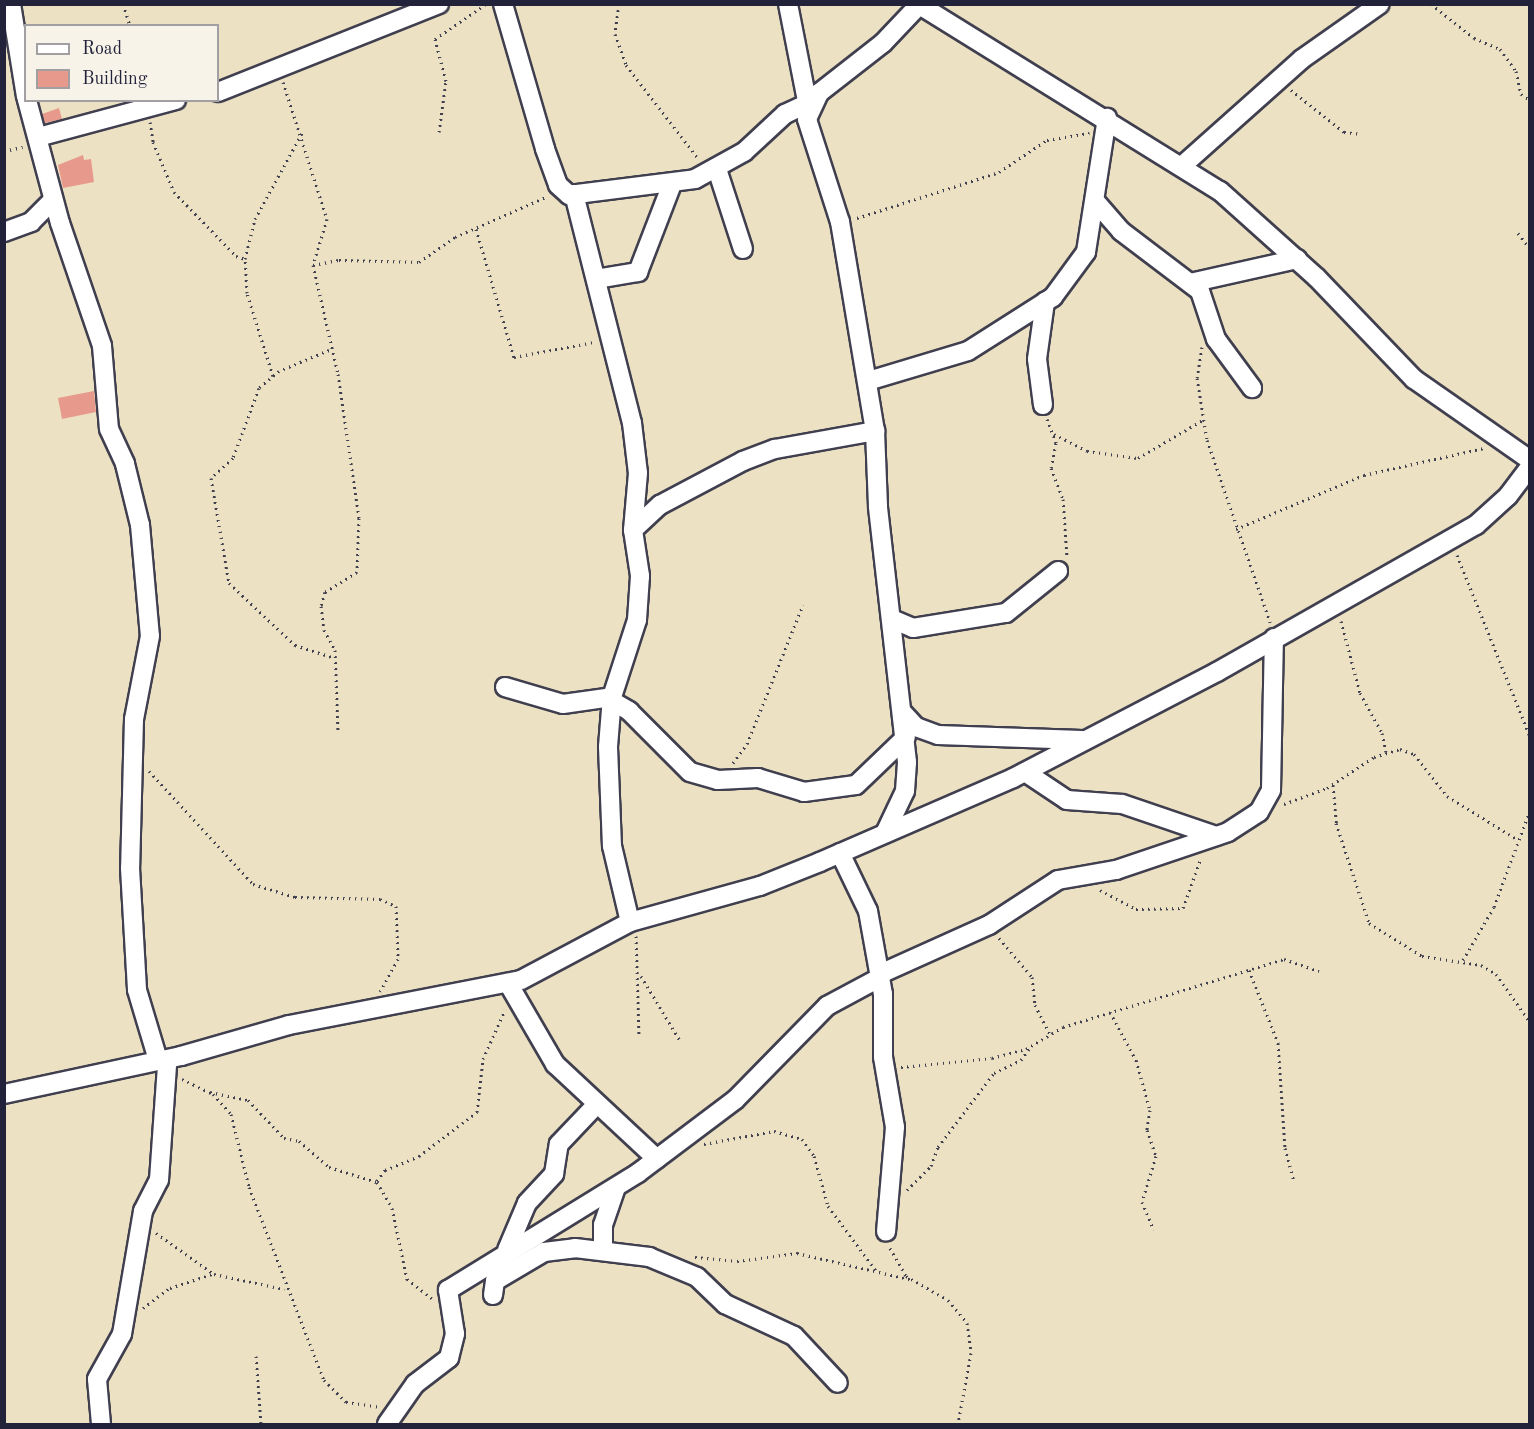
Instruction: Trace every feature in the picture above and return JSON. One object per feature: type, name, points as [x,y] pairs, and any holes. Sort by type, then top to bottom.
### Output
[{"type":"street","points":[[11,4],[24,86]]},
{"type":"street","points":[[219,92],[439,4]]},
{"type":"street","points":[[502,4],[545,149],[569,194],[596,279],[637,452],[633,530],[640,576],[637,620],[612,699],[609,820],[632,922]]},
{"type":"street","points":[[788,4],[811,100],[807,119],[810,135],[840,222],[875,431],[892,619],[906,737],[905,791],[886,831]]},
{"type":"street","points":[[1183,165],[1280,77],[1380,4]]},
{"type":"street","points":[[4,1094],[162,1063],[373,1009],[511,990],[632,922],[760,886],[840,853],[1025,772],[1280,635],[1450,539],[1489,515],[1528,459],[1414,379],[1296,259],[1183,165],[1106,125],[919,5],[883,43],[840,72],[811,100],[716,169],[672,184],[569,194]]},
{"type":"street","points":[[27,102],[53,200],[102,346],[109,429],[125,464],[140,525],[150,636],[134,719],[136,757],[130,868],[137,990],[162,1063],[159,1180],[143,1211],[124,1328],[97,1379],[101,1425]]},
{"type":"street","points":[[38,137],[169,102]]},
{"type":"street","points":[[868,381],[968,351],[1045,302],[1076,271],[1095,201],[1106,125]]},
{"type":"street","points":[[716,169],[742,249]]},
{"type":"street","points":[[596,279],[638,272],[672,184]]},
{"type":"street","points":[[4,232],[31,222],[53,200]]},
{"type":"street","points":[[1095,201],[1121,231],[1200,291],[1225,354],[1252,388]]},
{"type":"street","points":[[1190,283],[1296,259]]},
{"type":"street","points":[[1043,405],[1036,359],[1045,302]]},
{"type":"street","points":[[633,530],[660,505],[743,461],[775,449],[875,431]]},
{"type":"street","points":[[892,619],[913,628],[1006,613],[1058,571]]},
{"type":"street","points":[[387,1425],[395,1408],[415,1384],[449,1358],[455,1334],[447,1302],[448,1290],[507,1251],[615,1190],[657,1159],[735,1100],[827,1006],[880,976],[988,925],[1058,880],[1116,870],[1211,838],[1259,812],[1271,789],[1280,635]]},
{"type":"street","points":[[505,687],[563,704],[612,699],[629,711],[690,772],[723,780],[758,778],[804,792],[842,791],[870,775],[906,737]]},
{"type":"street","points":[[902,712],[916,727],[938,735],[1086,740]]},
{"type":"street","points":[[1025,772],[1067,800],[1122,804],[1211,838]]},
{"type":"street","points":[[840,853],[868,911],[880,976],[885,1072],[895,1126],[886,1232]]},
{"type":"street","points":[[511,990],[555,1064],[596,1105],[657,1159]]},
{"type":"street","points":[[507,1251],[527,1203],[554,1174],[559,1144],[596,1105]]},
{"type":"street","points":[[603,1251],[603,1225],[615,1190]]},
{"type":"street","points":[[493,1295],[495,1281],[544,1252],[603,1251],[649,1257],[698,1277],[725,1304],[794,1336],[838,1383]]},
{"type":"path","points":[[123,4],[129,24]]},
{"type":"path","points":[[439,132],[446,81],[435,39],[486,4]]},
{"type":"path","points":[[619,4],[615,34],[626,65],[697,157],[716,169]]},
{"type":"path","points":[[1431,4],[1474,38],[1500,49],[1516,71],[1521,94],[1530,100]]},
{"type":"path","points":[[278,70],[302,133],[327,219],[313,265],[329,350],[341,390],[360,543],[351,579],[322,597],[321,623],[335,658],[338,732]]},
{"type":"path","points":[[1280,77],[1344,132],[1361,134]]},
{"type":"path","points":[[155,106],[149,126],[153,142],[174,192],[236,256],[245,259]]},
{"type":"path","points":[[840,222],[999,172],[1030,149],[1065,134],[1106,125]]},
{"type":"path","points":[[273,376],[247,293],[245,259],[255,219],[302,133]]},
{"type":"path","points":[[313,265],[339,260],[419,262],[512,208],[569,194]]},
{"type":"path","points":[[476,229],[514,357],[610,338]]},
{"type":"path","points":[[1518,233],[1530,249]]},
{"type":"path","points":[[1214,324],[1198,359],[1203,420],[1262,609],[1280,635]]},
{"type":"path","points":[[329,350],[273,376],[257,392],[233,458],[212,478],[228,580],[295,645],[335,658]]},
{"type":"path","points":[[1043,405],[1053,434],[1051,468],[1063,499],[1068,554],[1058,571]]},
{"type":"path","points":[[1053,434],[1087,451],[1138,458],[1203,420]]},
{"type":"path","points":[[1236,529],[1364,475],[1507,445]]},
{"type":"path","points":[[1450,539],[1530,737]]},
{"type":"path","points":[[1336,602],[1360,693],[1382,733],[1386,752]]},
{"type":"path","points":[[723,780],[747,744],[803,605]]},
{"type":"path","points":[[1259,812],[1333,785],[1386,752],[1414,754],[1446,796],[1515,838]]},
{"type":"path","points":[[136,757],[253,884],[295,897],[380,899],[396,906],[398,959],[373,1009]]},
{"type":"path","points":[[1333,785],[1335,823],[1369,923],[1422,956],[1463,960],[1496,974],[1530,1022]]},
{"type":"path","points":[[1463,960],[1514,860],[1515,838],[1530,810]]},
{"type":"path","points":[[1096,888],[1136,909],[1183,908],[1191,898],[1211,838]]},
{"type":"path","points":[[632,922],[640,974],[639,1036]]},
{"type":"path","points":[[988,925],[1032,977],[1035,1005],[1050,1034]]},
{"type":"path","points":[[885,1072],[913,1062],[992,1058],[1030,1047],[1050,1034],[1110,1012],[1284,959],[1319,971]]},
{"type":"path","points":[[1249,970],[1278,1043],[1285,1148],[1294,1181]]},
{"type":"path","points":[[640,974],[679,1039]]},
{"type":"path","points":[[377,1182],[385,1170],[419,1156],[477,1112],[486,1049],[511,990]]},
{"type":"path","points":[[1110,1012],[1136,1060],[1150,1110],[1147,1130],[1156,1156],[1142,1202],[1154,1230]]},
{"type":"path","points":[[900,1199],[931,1166],[938,1147],[994,1073],[1021,1060],[1030,1047]]},
{"type":"path","points":[[162,1063],[208,1092],[231,1114],[249,1187],[284,1289],[316,1366],[335,1394],[356,1404],[395,1408]]},
{"type":"path","points":[[208,1092],[248,1100],[284,1138],[299,1141],[329,1167],[377,1182],[392,1208],[410,1287],[447,1302]]},
{"type":"path","points":[[700,1145],[774,1131],[801,1139],[814,1156],[828,1206],[877,1272]]},
{"type":"path","points":[[143,1211],[154,1231],[214,1274],[284,1289]]},
{"type":"path","points":[[886,1232],[892,1258],[913,1280],[948,1300],[967,1323],[971,1353],[958,1425]]},
{"type":"path","points":[[686,1257],[737,1262],[797,1253],[913,1280]]},
{"type":"path","points":[[124,1328],[158,1296],[214,1274]]},
{"type":"path","points":[[256,1356],[261,1425]]},
{"type":"building","points":[[59,108],[62,119],[45,123],[42,114]]},
{"type":"building","points":[[83,155],[84,160],[91,159],[94,182],[63,188],[58,165]]},
{"type":"building","points":[[94,391],[96,412],[62,419],[58,398]]}]
